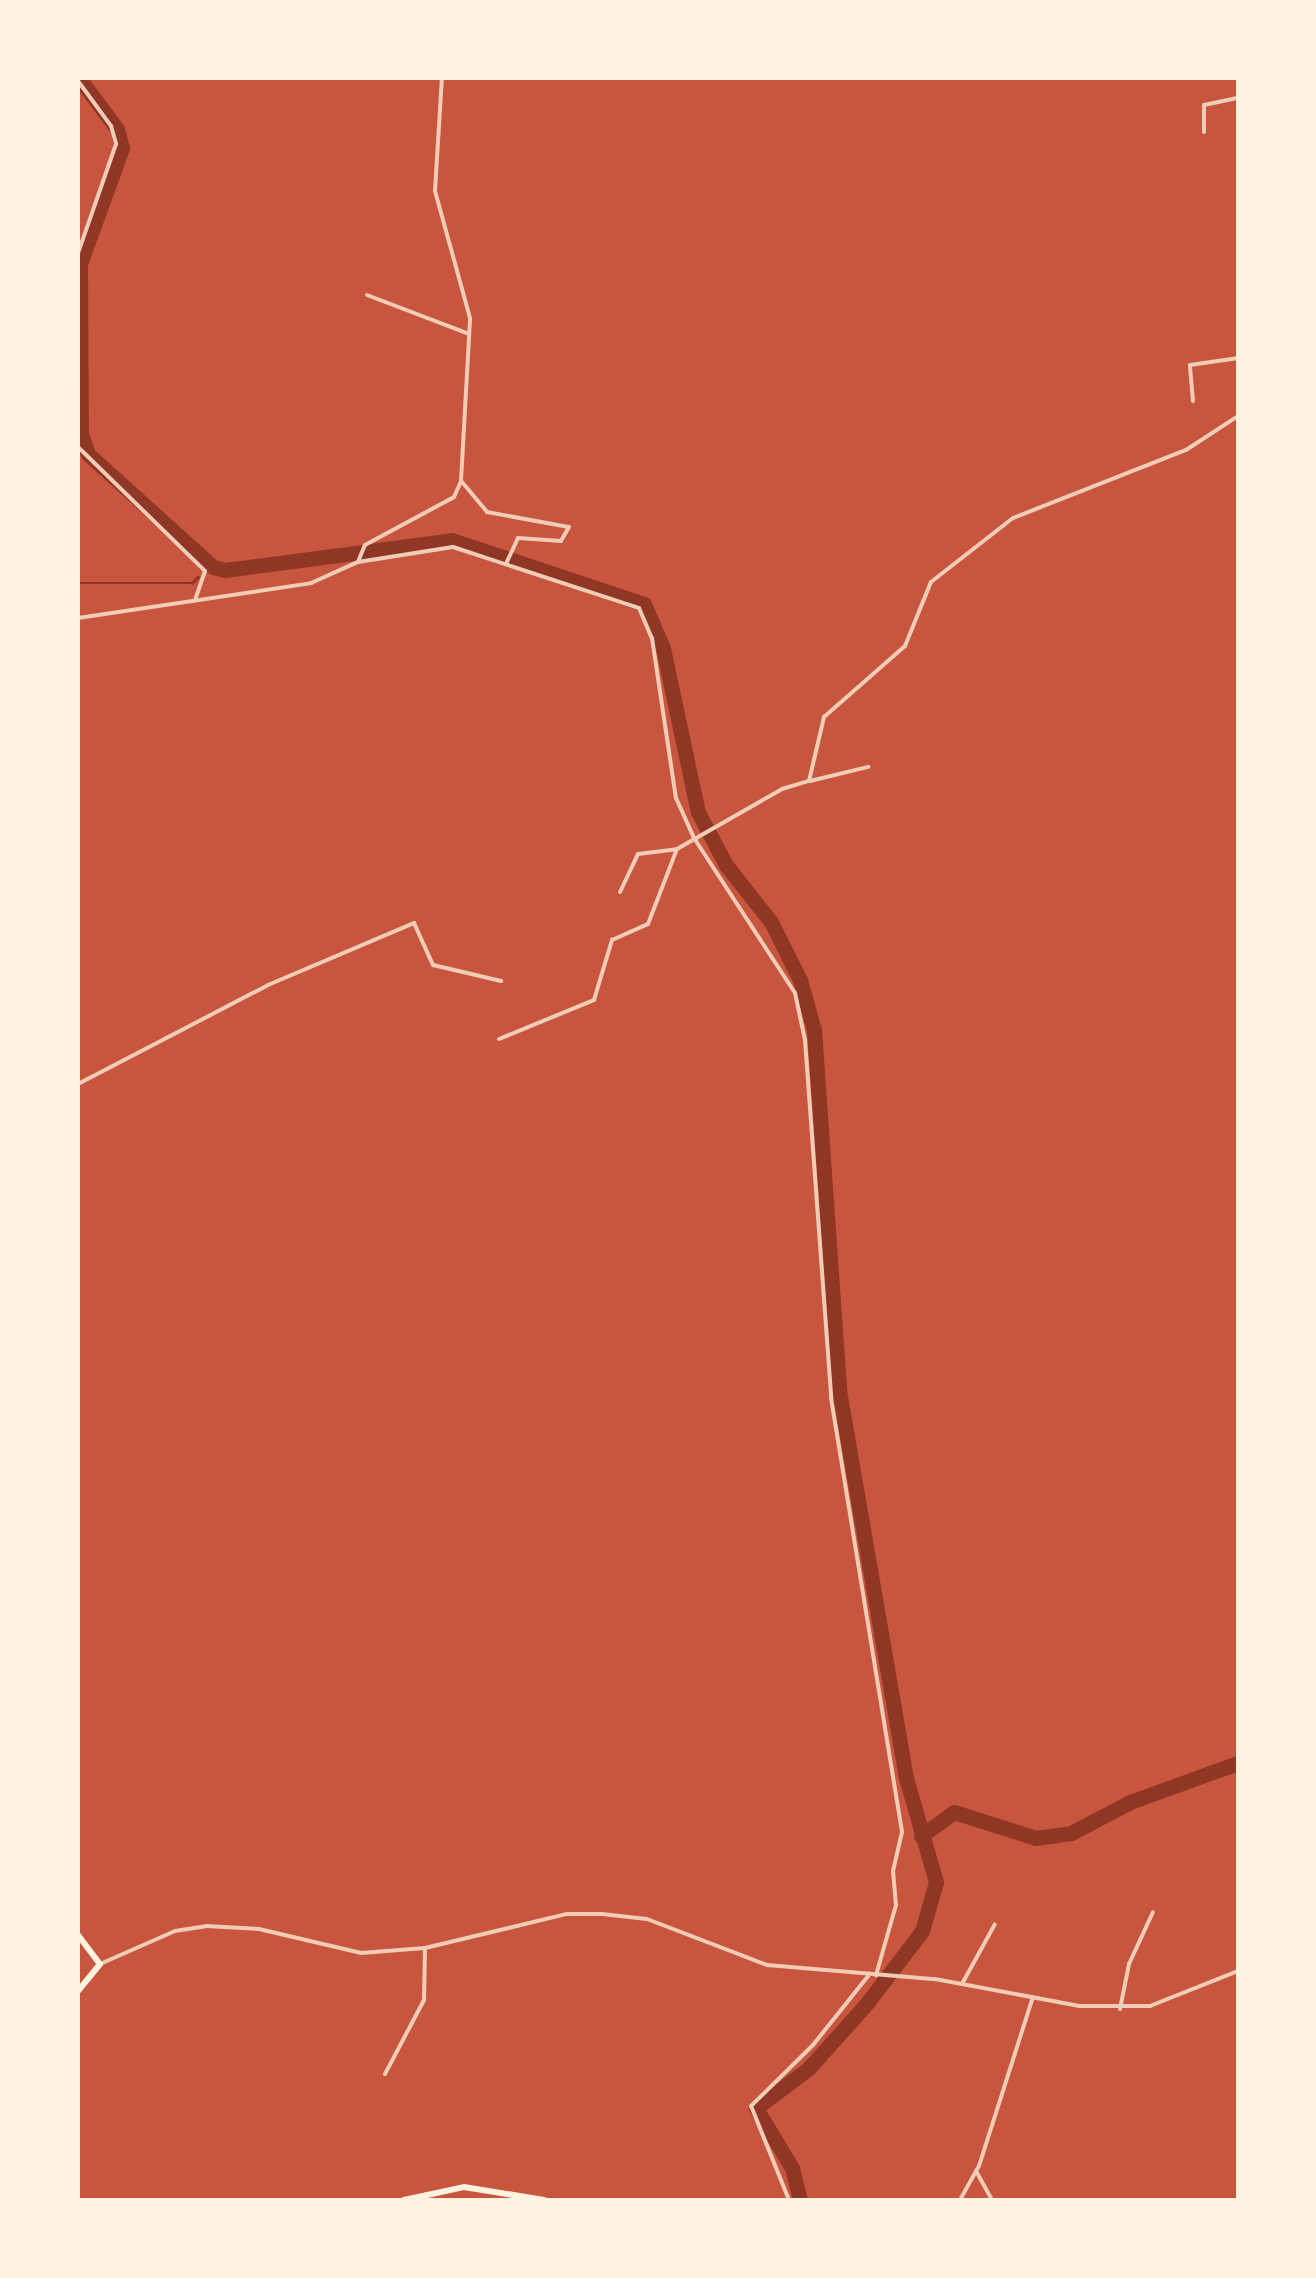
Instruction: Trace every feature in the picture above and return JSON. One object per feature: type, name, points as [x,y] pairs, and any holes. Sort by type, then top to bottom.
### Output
[{"type":"main road","points":[[78,1935],[100,1964],[78,1990]]},
{"type":"main road","points":[[404,2200],[464,2187],[544,2200]]},
{"type":"street","points":[[78,618],[265,594],[360,556],[450,502],[461,481],[469,307],[435,192],[442,78]]},
{"type":"street","points":[[78,81],[111,126],[116,144],[78,253]]},
{"type":"street","points":[[1204,132],[1204,105],[1238,98]]},
{"type":"street","points":[[367,295],[469,334]]},
{"type":"street","points":[[1193,401],[1190,365],[1238,358]]},
{"type":"street","points":[[810,781],[824,716],[905,646],[931,582],[1022,513],[1186,450],[1238,416]]},
{"type":"street","points":[[78,447],[204,569],[195,600]]},
{"type":"street","points":[[461,481],[487,512],[568,527],[564,540],[521,537],[506,564]]},
{"type":"street","points":[[360,556],[446,547],[632,604],[644,615],[673,786],[694,838],[780,962],[801,1015],[831,1398],[902,1832],[893,1871],[896,1904],[878,1975]]},
{"type":"street","points":[[620,892],[638,854],[677,850],[708,829],[810,781],[868,767]]},
{"type":"street","points":[[499,1040],[594,1000],[610,943],[648,924],[677,850]]},
{"type":"street","points":[[78,1084],[268,985],[414,923],[422,928],[433,965],[501,981]]},
{"type":"street","points":[[1120,2009],[1129,1964],[1153,1912]]},
{"type":"street","points":[[100,1964],[175,1931],[206,1926],[259,1930],[346,1952],[424,1948],[567,1914],[615,1914],[647,1920],[767,1965],[893,1975],[1120,2009],[1150,2006],[1238,1971]]},
{"type":"street","points":[[962,1984],[996,1924]]},
{"type":"street","points":[[384,2074],[424,2000],[424,1948]]},
{"type":"street","points":[[789,2200],[751,2106],[820,2035],[868,1976]]},
{"type":"street","points":[[960,2200],[976,2170],[1032,1997]]},
{"type":"street","points":[[976,2170],[992,2200]]},
{"type":"waterway","points":[[79,78],[117,129],[122,148],[80,264],[81,433],[88,454],[213,567],[225,570],[452,540],[644,604],[663,648],[698,812],[726,865],[771,922],[800,980],[814,1030],[839,1390],[906,1778],[936,1882],[922,1931],[868,2002],[809,2068],[756,2108],[792,2168],[800,2200]]},
{"type":"waterway","points":[[208,569],[213,567]]},
{"type":"waterway","points":[[78,583],[192,583],[198,577]]},
{"type":"waterway","points":[[921,1836],[954,1812],[1036,1838],[1071,1833],[1130,1802],[1238,1763]]}]
